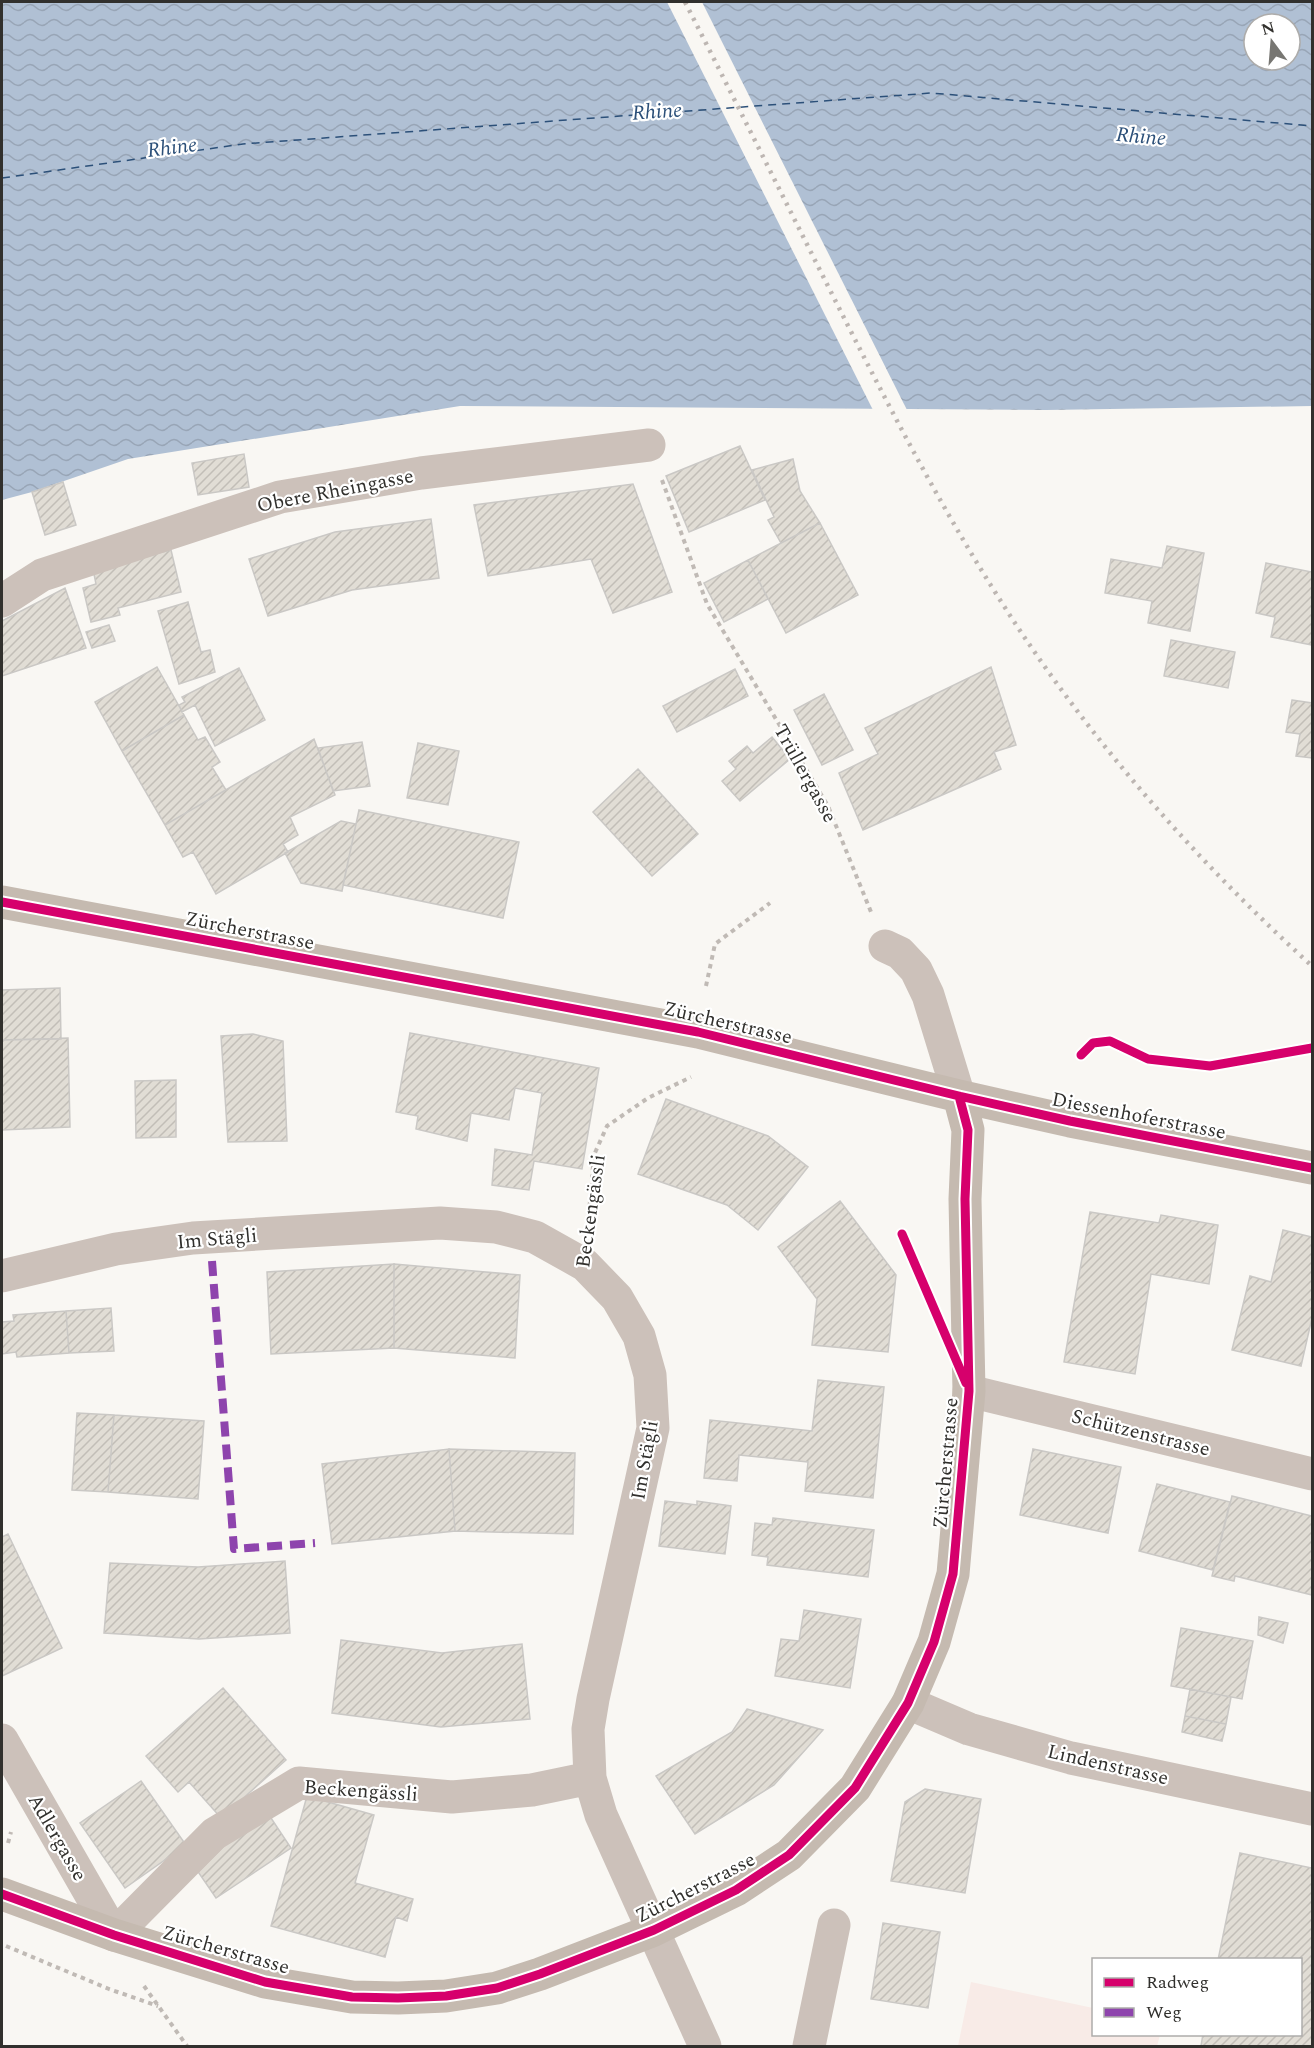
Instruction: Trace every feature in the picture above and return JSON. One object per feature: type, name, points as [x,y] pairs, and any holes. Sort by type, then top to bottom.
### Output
[{"type":"main road","name":"Zürcherstrasse","points":[[2,902],[698,1032],[959,1096],[969,1130],[965,1199],[969,1392],[953,1574],[934,1642],[908,1703],[855,1788],[789,1855],[736,1890],[654,1930],[497,1988],[446,1996],[352,1997],[265,1982],[114,1935],[2,1894]]},
{"type":"main road","name":"Diessenhoferstrasse","points":[[959,1096],[1070,1121],[1312,1168]]},
{"type":"street","name":"Obere Rheingasse","points":[[2,601],[42,575],[280,497],[421,472],[649,446]]},
{"type":"street","points":[[885,946],[900,953],[916,970],[928,995],[959,1096]]},
{"type":"street","name":"Im Stägli","points":[[2,1276],[116,1249],[193,1238],[440,1223],[496,1227],[535,1237],[585,1265],[617,1298],[639,1336],[650,1376],[653,1428],[593,1699],[588,1729],[590,1778],[602,1815],[705,2046]]},
{"type":"street","name":"Schützenstrasse","points":[[969,1392],[1141,1431],[1312,1474]]},
{"type":"street","name":"Lindenstrasse","points":[[908,1703],[969,1729],[1071,1758],[1312,1809]]},
{"type":"street","name":"Adlergasse","points":[[2,1740],[114,1935]]},
{"type":"street","name":"Beckengässli","points":[[114,1935],[214,1834],[299,1783],[452,1797],[532,1790],[590,1778]]},
{"type":"street","points":[[809,2046],[834,1925]]},
{"type":"path","points":[[706,986],[715,944],[770,903]]},
{"type":"path","points":[[2,1830],[10,1833],[8,1843]]},
{"type":"path","points":[[6,1946],[109,1989],[158,2006],[187,2046]]},
{"type":"shaded area","points":[[971,1982],[1092,2008],[1092,2036],[1160,2036],[1157,2046],[958,2046]]},
{"type":"water","name":"Rhine","points":[[2,2],[1312,2],[1312,406],[1046,410],[460,406],[128,459],[2,500]]},
{"type":"pier","points":[[667,2],[702,2],[908,412],[874,412]]},
{"type":"building","points":[[740,446],[765,500],[689,532],[666,476]]},
{"type":"building","points":[[244,454],[249,487],[198,495],[192,463]]},
{"type":"building","points":[[793,459],[800,491],[820,523],[781,543],[768,520],[774,517],[752,470]]},
{"type":"building","points":[[63,482],[76,525],[45,535],[32,492]]},
{"type":"building","points":[[633,484],[672,592],[613,613],[591,559],[488,576],[474,505]]},
{"type":"building","points":[[431,519],[439,578],[352,590],[268,616],[249,559],[335,532]]},
{"type":"building","points":[[820,523],[858,595],[786,633],[748,560]]},
{"type":"building","points":[[1167,546],[1204,553],[1190,631],[1148,623],[1152,601],[1105,593],[1111,559],[1162,568]]},
{"type":"building","points":[[171,550],[181,592],[118,608],[120,615],[91,622],[83,588],[96,584],[93,569]]},
{"type":"building","points":[[748,560],[768,599],[724,622],[704,583]]},
{"type":"building","points":[[1266,563],[1312,572],[1312,645],[1271,637],[1275,617],[1256,613]]},
{"type":"building","points":[[65,588],[86,648],[2,676],[2,621]]},
{"type":"building","points":[[188,602],[201,652],[210,650],[215,672],[179,684],[158,611]]},
{"type":"building","points":[[109,625],[115,641],[92,648],[86,632]]},
{"type":"building","points":[[1171,640],[1235,652],[1228,688],[1164,676]]},
{"type":"building","points":[[157,667],[184,715],[122,751],[95,702]]},
{"type":"building","points":[[991,667],[1016,745],[994,752],[1001,769],[863,830],[839,773],[878,754],[865,728]]},
{"type":"building","points":[[239,668],[265,720],[215,746],[195,705],[182,712],[179,705],[185,702],[182,697]]},
{"type":"building","points":[[735,669],[748,696],[677,732],[663,706]]},
{"type":"building","points":[[824,694],[853,750],[822,765],[794,710]]},
{"type":"building","points":[[1292,700],[1312,703],[1312,758],[1296,756],[1300,734],[1286,732]]},
{"type":"building","points":[[184,715],[198,740],[205,737],[220,762],[212,767],[226,790],[165,825],[122,751]]},
{"type":"building","points":[[772,737],[790,759],[740,801],[722,781],[736,769],[729,761],[747,746],[753,753]]},
{"type":"building","points":[[314,739],[335,795],[290,817],[298,835],[283,844],[288,852],[216,894],[193,852],[183,857],[165,825]]},
{"type":"building","points":[[362,742],[370,786],[333,791],[318,748]]},
{"type":"building","points":[[418,743],[459,751],[448,805],[407,798]]},
{"type":"building","points":[[638,769],[698,834],[652,876],[593,812]]},
{"type":"building","points":[[359,810],[519,842],[503,918],[343,885]]},
{"type":"building","points":[[341,821],[356,824],[342,891],[301,883],[285,853]]},
{"type":"building","points":[[60,988],[61,1039],[2,1040],[2,990]]},
{"type":"building","points":[[410,1033],[599,1068],[582,1169],[534,1161],[529,1190],[492,1185],[495,1149],[532,1155],[542,1093],[515,1088],[509,1120],[471,1113],[467,1141],[416,1129],[418,1116],[396,1112]]},
{"type":"building","points":[[253,1034],[283,1041],[287,1141],[228,1142],[221,1036]]},
{"type":"building","points":[[68,1038],[70,1127],[2,1130],[2,1040]]},
{"type":"building","points":[[176,1080],[176,1137],[136,1138],[135,1081]]},
{"type":"building","points":[[666,1099],[768,1136],[808,1167],[758,1230],[727,1205],[638,1174]]},
{"type":"building","points":[[840,1201],[896,1275],[888,1352],[812,1345],[817,1299],[778,1247]]},
{"type":"building","points":[[1090,1212],[1159,1223],[1161,1215],[1218,1225],[1209,1284],[1151,1274],[1135,1374],[1064,1362]]},
{"type":"building","points":[[1283,1230],[1312,1237],[1312,1318],[1301,1366],[1232,1350],[1250,1276],[1271,1282]]},
{"type":"building","points":[[394,1264],[520,1275],[515,1358],[394,1348]]},
{"type":"building","points":[[394,1264],[394,1348],[271,1354],[267,1272]]},
{"type":"building","points":[[111,1308],[114,1351],[69,1353],[66,1311]]},
{"type":"building","points":[[66,1311],[69,1353],[17,1357],[16,1352],[2,1354],[2,1322],[14,1321],[13,1315]]},
{"type":"building","points":[[818,1380],[884,1387],[873,1498],[805,1491],[808,1462],[739,1455],[737,1481],[704,1478],[710,1420],[812,1431]]},
{"type":"building","points":[[77,1413],[114,1415],[108,1492],[72,1490]]},
{"type":"building","points":[[114,1415],[204,1421],[198,1499],[108,1492]]},
{"type":"building","points":[[449,1449],[575,1453],[573,1534],[455,1531]]},
{"type":"building","points":[[449,1449],[455,1531],[332,1544],[322,1464]]},
{"type":"building","points":[[1033,1449],[1121,1467],[1108,1533],[1020,1515]]},
{"type":"building","points":[[1157,1484],[1230,1502],[1213,1570],[1139,1551]]},
{"type":"building","points":[[1232,1496],[1312,1516],[1312,1595],[1235,1576],[1234,1581],[1212,1576]]},
{"type":"building","points":[[665,1501],[697,1505],[697,1501],[731,1506],[725,1554],[659,1546]]},
{"type":"building","points":[[773,1518],[874,1530],[868,1577],[767,1565],[768,1557],[752,1555],[755,1523],[772,1525]]},
{"type":"building","points":[[8,1534],[62,1648],[2,1676],[2,1537]]},
{"type":"building","points":[[285,1561],[290,1633],[199,1639],[104,1633],[110,1563],[198,1567]]},
{"type":"building","points":[[804,1610],[861,1619],[850,1688],[775,1676],[781,1639],[799,1641]]},
{"type":"building","points":[[1259,1617],[1288,1623],[1283,1643],[1258,1635]]},
{"type":"building","points":[[1181,1628],[1253,1641],[1242,1699],[1171,1686]]},
{"type":"building","points":[[341,1640],[442,1653],[522,1644],[530,1719],[441,1727],[332,1713]]},
{"type":"building","points":[[223,1688],[286,1760],[221,1818],[189,1782],[178,1792],[146,1756]]},
{"type":"building","points":[[1190,1689],[1231,1697],[1226,1724],[1185,1716]]},
{"type":"building","points":[[747,1709],[823,1730],[774,1785],[695,1834],[656,1776],[732,1732]]},
{"type":"building","points":[[1185,1716],[1226,1724],[1222,1741],[1182,1732]]},
{"type":"building","points":[[141,1781],[186,1845],[125,1888],[80,1823]]},
{"type":"building","points":[[925,1789],[981,1799],[965,1893],[891,1881],[905,1802]]},
{"type":"building","points":[[307,1796],[374,1815],[355,1883],[413,1899],[407,1921],[396,1917],[385,1957],[271,1926]]},
{"type":"building","points":[[267,1812],[291,1848],[216,1898],[192,1863]]},
{"type":"building","points":[[1240,1853],[1312,1868],[1312,2046],[1201,2046],[1203,2036],[1302,2036],[1302,1958],[1218,1958]]},
{"type":"building","points":[[883,1923],[940,1932],[928,2008],[871,1999]]},
{"type":"ferry route","points":[[2,178],[243,144],[931,93],[1312,126]]},
{"type":"railway","points":[[685,2],[907,440],[959,533],[1015,623],[1075,708],[1138,786],[1239,897],[1312,966]]},
{"type":"marked path","points":[[212,1261],[234,1549],[315,1543]]},
{"type":"cycle path","points":[[2,902],[698,1032],[1070,1121],[1312,1168]]},
{"type":"cycle path","points":[[1081,1055],[1093,1043],[1110,1041],[1148,1059],[1210,1066],[1312,1048]]},
{"type":"cycle path","points":[[2,1894],[114,1935],[265,1982],[352,1997],[446,1996],[497,1988],[654,1930],[736,1890],[789,1855],[855,1788],[908,1703],[934,1642],[953,1574],[969,1391],[965,1199],[968,1130],[959,1096]]},
{"type":"cycle path","points":[[902,1234],[966,1383]]}]
